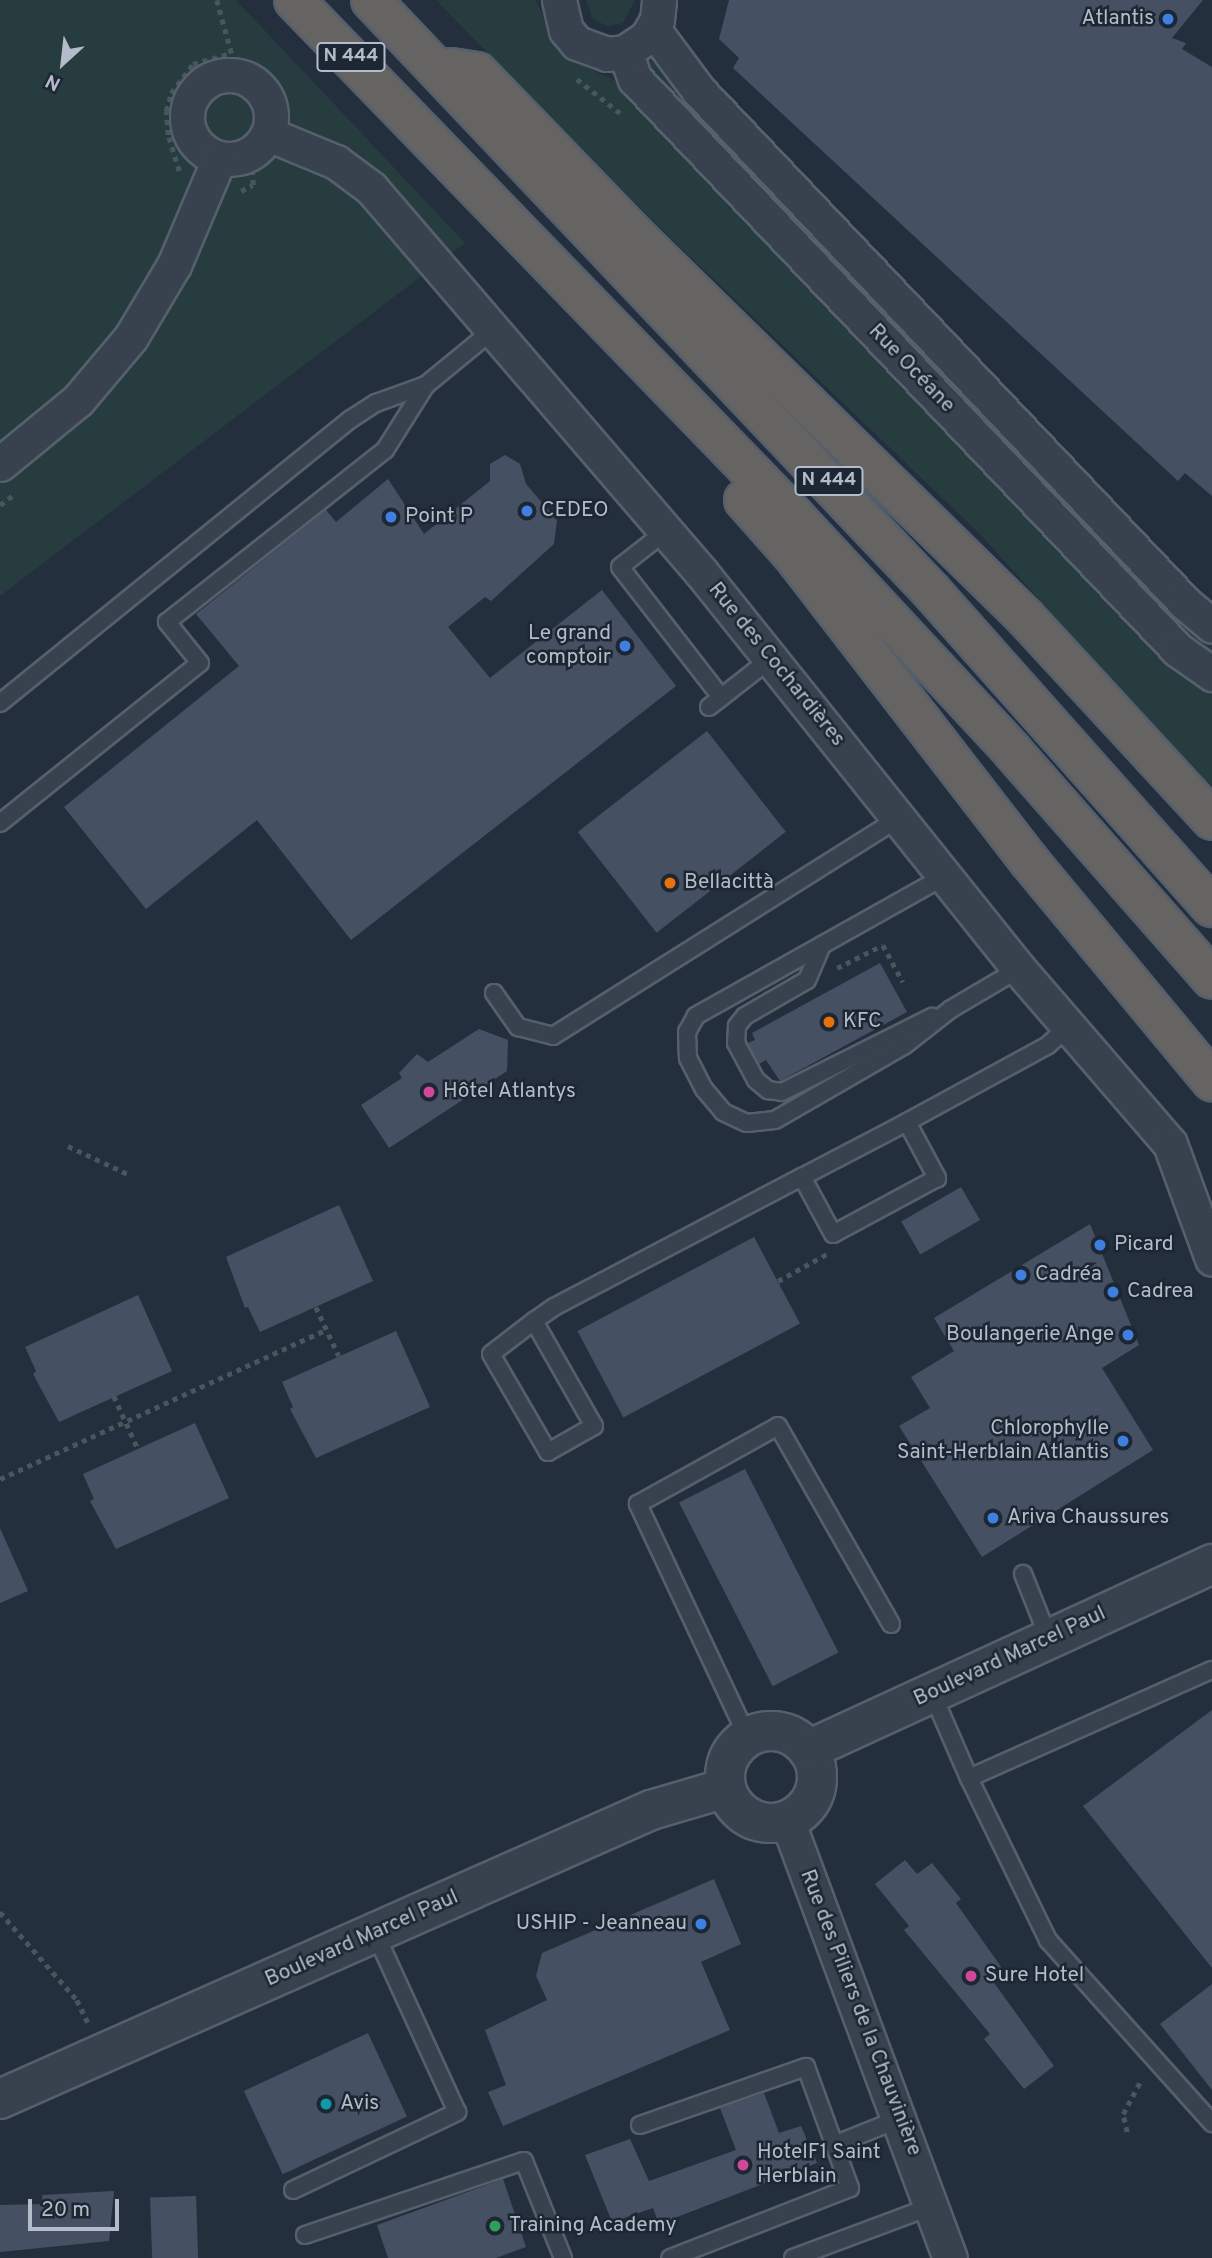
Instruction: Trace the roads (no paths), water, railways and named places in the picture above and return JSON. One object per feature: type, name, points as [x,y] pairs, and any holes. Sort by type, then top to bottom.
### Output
[{"type":"highway","name":"N 444","points":[[295,0],[707,426],[1003,741],[1212,979]]},
{"type":"highway","name":"N 444","points":[[372,0],[932,592],[1212,907]]},
{"type":"highway","points":[[433,65],[477,72],[646,246],[1025,617],[1212,820]]},
{"type":"highway","points":[[707,426],[699,454],[792,554],[978,798],[1212,1081]]},
{"type":"street","points":[[559,0],[566,30],[577,43],[607,54],[625,52],[656,14]]},
{"type":"street","name":"Rue Océane","points":[[656,14],[699,91],[1185,603],[1212,626]]},
{"type":"street","name":"Rue Océane","points":[[625,52],[645,89],[1178,650],[1212,674]]},
{"type":"street","points":[[234,65],[263,92],[270,105],[268,134],[251,153],[219,159],[195,143],[188,130],[188,108],[197,88],[234,65]]},
{"type":"street","name":"Rue des Cochardières","points":[[268,134],[336,162],[371,188],[666,531],[1020,969],[1170,1144],[1212,1259]]},
{"type":"street","points":[[0,464],[78,400],[131,337],[174,265],[219,159]]},
{"type":"street","name":"Boulevard Marcel Paul","points":[[808,1751],[1212,1564]]},
{"type":"street","points":[[776,1732],[794,1737],[808,1751],[816,1769],[815,1790],[804,1808],[787,1820],[768,1823],[750,1818],[735,1805],[726,1788],[729,1759],[748,1738],[776,1732]]},
{"type":"street","name":"Boulevard Marcel Paul","points":[[0,2099],[651,1810],[726,1788]]},
{"type":"street","name":"Rue des Piliers de la Chauvinière","points":[[787,1820],[950,2258]]},
{"type":"lane","points":[[0,823],[200,663],[167,622],[385,450],[426,385],[493,330]]},
{"type":"lane","points":[[0,703],[351,419],[376,403],[426,385]]},
{"type":"lane","points":[[666,531],[620,567],[715,702],[769,660]]},
{"type":"lane","points":[[494,993],[518,1027],[553,1036],[899,818]]},
{"type":"lane","points":[[945,876],[696,1016],[687,1032],[688,1058],[723,1112],[747,1123],[775,1120],[905,1045],[951,1009]]},
{"type":"lane","points":[[822,945],[807,980],[745,1016],[737,1026],[736,1043],[756,1080],[768,1090],[782,1092],[897,1031],[951,1009],[1020,969]]},
{"type":"lane","points":[[534,1321],[594,1426],[548,1452],[491,1354],[534,1321],[1048,1045],[1069,1026]]},
{"type":"lane","points":[[802,1178],[833,1234],[868,1216],[937,1178],[906,1122]]},
{"type":"lane","points":[[748,1738],[638,1504],[778,1426],[891,1624]]},
{"type":"lane","points":[[1023,1574],[1049,1639]]},
{"type":"lane","points":[[969,1778],[1212,1670]]},
{"type":"lane","points":[[932,1693],[969,1778],[1048,1940],[1212,2123]]},
{"type":"lane","points":[[293,2190],[457,2112],[375,1933]]},
{"type":"lane","points":[[640,2124],[806,2067],[850,2188],[670,2258]]},
{"type":"lane","points":[[834,2145],[899,2119]]},
{"type":"lane","points":[[305,2235],[524,2161],[563,2258]]},
{"type":"lane","points":[[793,2258],[932,2206]]},
{"type":"place","name":"Atlantis","points":[[1168,19]]},
{"type":"place","name":"CEDEO","points":[[527,511]]},
{"type":"place","name":"Point P","points":[[391,517]]},
{"type":"place","name":"Le grand comptoir","points":[[625,646]]},
{"type":"place","name":"Bellacittà","points":[[670,883]]},
{"type":"place","name":"KFC","points":[[829,1022]]},
{"type":"place","name":"Hôtel Atlantys","points":[[429,1092]]},
{"type":"place","name":"Picard","points":[[1100,1245]]},
{"type":"place","name":"Cadréa","points":[[1021,1275]]},
{"type":"place","name":"Cadrea","points":[[1113,1292]]},
{"type":"place","name":"Boulangerie Ange","points":[[1128,1335]]},
{"type":"place","name":"Chlorophylle Saint-Herblain Atlantis","points":[[1123,1441]]},
{"type":"place","name":"Ariva Chaussures","points":[[993,1518]]},
{"type":"place","name":"USHIP - Jeanneau","points":[[701,1924]]},
{"type":"place","name":"Sure Hotel","points":[[971,1976]]},
{"type":"place","name":"Avis","points":[[326,2104]]},
{"type":"place","name":"HotelF1 Saint Herblain","points":[[743,2165]]},
{"type":"place","name":"Training Academy","points":[[495,2226]]}]
